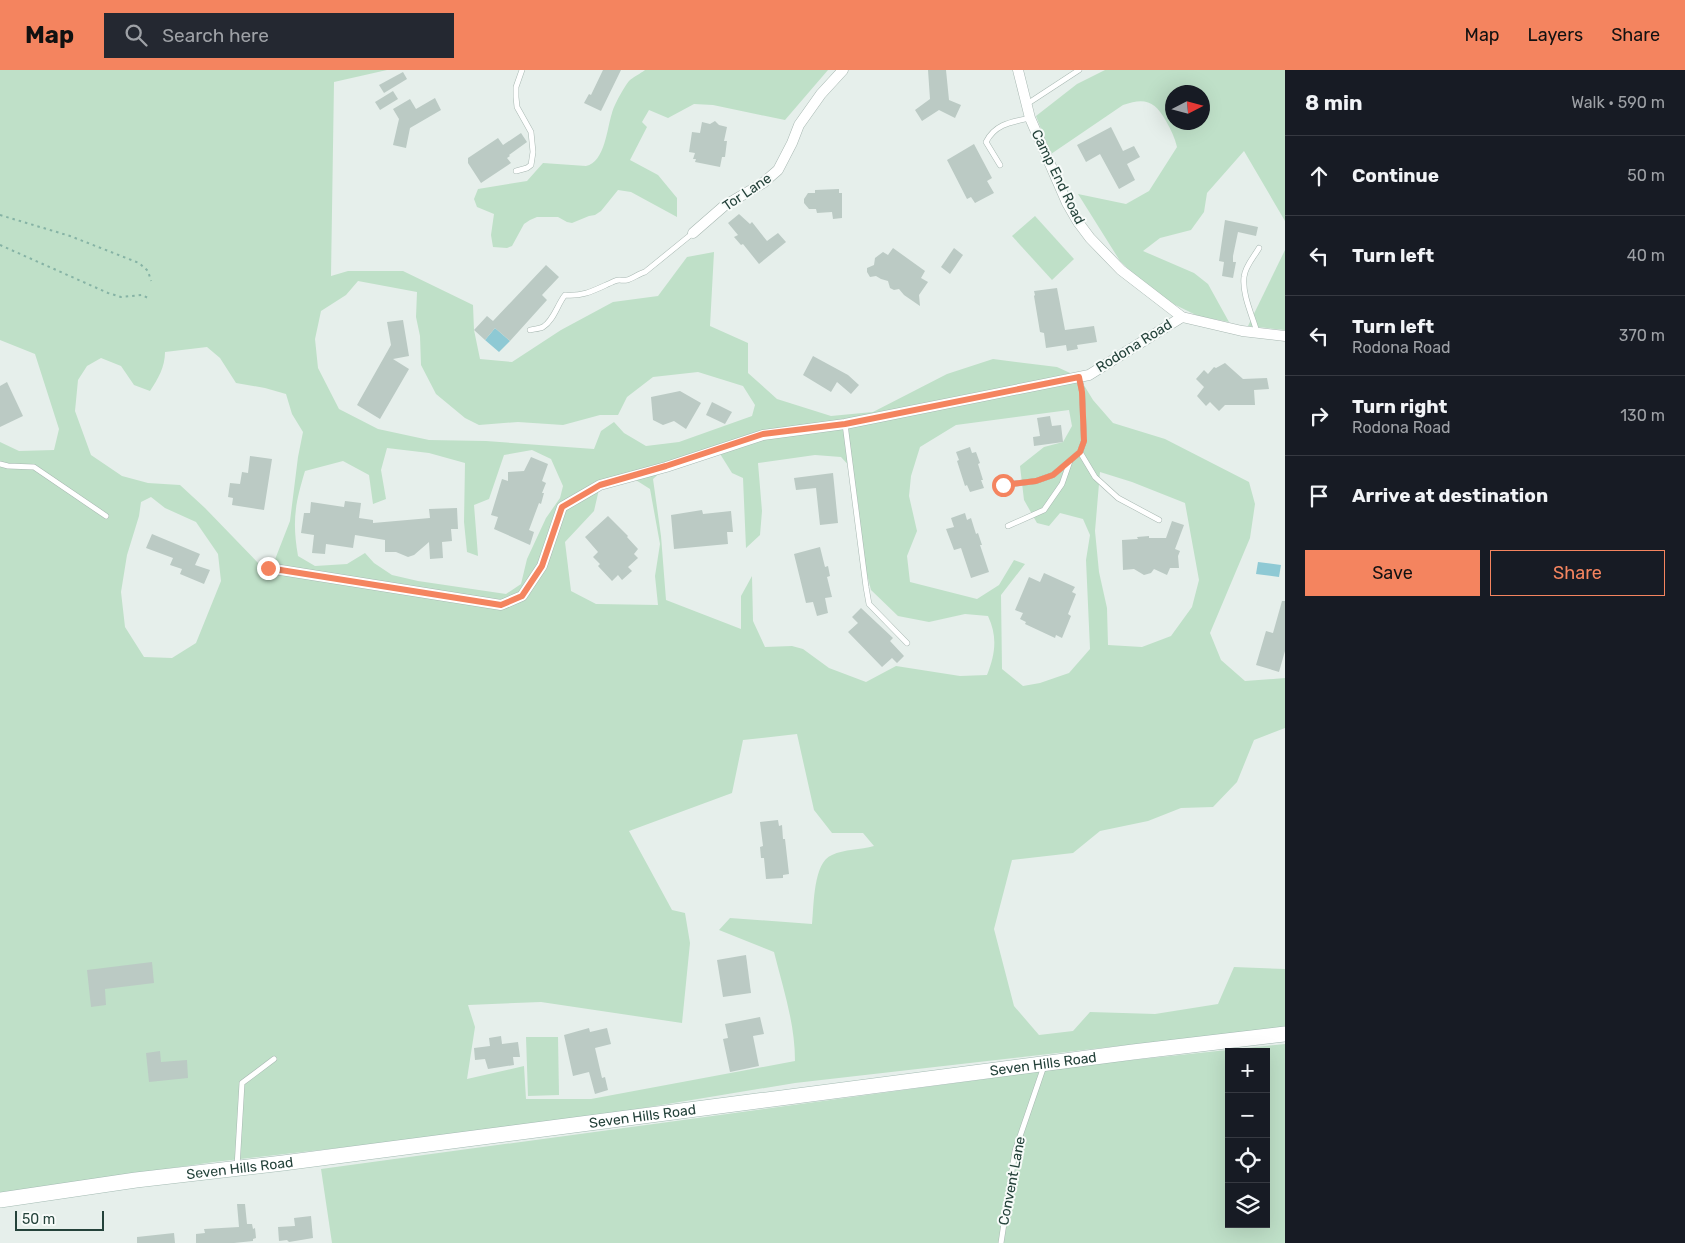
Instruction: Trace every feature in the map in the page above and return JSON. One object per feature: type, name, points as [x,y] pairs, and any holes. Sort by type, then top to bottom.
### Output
[{"type":"main road","name":"Seven Hills Road","points":[[0,1200],[136,1180],[1285,1034]]},
{"type":"street","name":"Tor Lane","points":[[694,233],[724,206],[763,183],[778,170],[799,125],[821,94],[843,70]]},
{"type":"street","name":"Camp End Road","points":[[1018,70],[1030,118],[1067,202],[1090,238],[1127,275],[1182,317],[1257,333],[1285,336]]},
{"type":"street","name":"Rodona Road","points":[[268,568],[501,605],[522,596],[542,566],[562,507],[600,485],[657,469],[763,434],[845,424],[1088,375],[1182,317]]},
{"type":"lane","points":[[516,171],[531,165],[533,158],[531,132],[516,102],[516,87],[522,70]]},
{"type":"lane","points":[[1026,105],[1079,70]]},
{"type":"lane","points":[[1000,165],[986,142],[990,134],[1010,122],[1030,118]]},
{"type":"lane","points":[[530,330],[542,327],[554,315],[565,295],[576,296],[595,291],[617,280],[627,280],[645,272],[694,233]]},
{"type":"lane","points":[[1257,333],[1246,295],[1244,277],[1247,267],[1259,248]]},
{"type":"lane","points":[[1003,485],[1036,481],[1053,475],[1080,452],[1084,441],[1082,392],[1079,377]]},
{"type":"lane","points":[[845,424],[869,604],[907,644]]},
{"type":"lane","points":[[1080,452],[1095,477],[1118,498],[1159,520]]},
{"type":"lane","points":[[1008,526],[1044,510],[1062,484],[1070,460]]},
{"type":"lane","points":[[0,464],[34,467],[106,516]]},
{"type":"lane","points":[[237,1168],[242,1083],[274,1059]]},
{"type":"lane","name":"Convent Lane","points":[[1001,1243],[1015,1150],[1045,1064]]},
{"type":"path","points":[[0,215],[70,236],[138,263],[148,271],[151,281]]},
{"type":"path","points":[[0,245],[108,293],[122,297],[142,296],[148,298]]},
{"type":"green space","points":[[0,70],[387,70],[334,82],[331,276],[348,271],[403,271],[473,305],[474,330],[480,359],[512,362],[561,330],[613,302],[658,296],[687,257],[714,252],[710,326],[748,343],[748,373],[777,399],[831,416],[873,412],[947,374],[993,359],[1057,367],[1079,377],[1093,400],[1113,423],[1165,439],[1249,482],[1255,504],[1250,538],[1210,633],[1221,660],[1245,681],[1285,678],[1285,728],[1254,740],[1237,782],[1213,807],[1181,808],[1148,821],[1100,831],[1073,853],[1012,860],[994,929],[1014,1006],[1039,1035],[1073,1031],[1090,1012],[1155,1014],[1218,1004],[1234,967],[1285,969],[1285,1027],[795,1083],[595,1116],[435,1137],[214,1162],[0,1193],[0,442],[19,451],[54,450],[59,429],[35,354],[0,340]],"holes":[[[358,281],[417,292],[416,317],[420,336],[421,365],[436,394],[465,418],[479,425],[518,422],[563,425],[600,415],[618,415],[627,397],[653,377],[698,372],[743,386],[755,405],[752,416],[679,442],[646,446],[624,433],[614,422],[601,431],[594,449],[486,441],[429,440],[378,429],[339,409],[318,368],[315,339],[321,311],[346,295]],[[207,347],[220,358],[236,383],[286,394],[292,414],[303,432],[290,521],[274,562],[262,567],[180,485],[148,483],[122,476],[91,455],[75,411],[78,380],[87,366],[101,358],[121,366],[134,385],[150,391],[164,363],[165,352]],[[1069,410],[1072,426],[1063,442],[1044,447],[1020,466],[1024,500],[1037,523],[1049,526],[1060,513],[1083,519],[1090,535],[1086,560],[1090,649],[1069,673],[1040,683],[1023,686],[1002,669],[1001,595],[1025,564],[1014,560],[999,585],[977,599],[910,582],[907,556],[917,531],[909,496],[911,476],[920,447],[956,425]],[[387,448],[429,453],[465,463],[464,522],[467,552],[478,556],[474,505],[489,499],[504,455],[532,450],[551,459],[563,486],[560,498],[546,518],[527,559],[521,584],[506,594],[418,581],[392,575],[374,563],[365,553],[347,564],[315,566],[298,556],[295,522],[299,493],[305,471],[343,461],[369,475],[373,504],[386,499],[381,470]],[[717,449],[732,473],[743,478],[746,548],[760,535],[762,511],[758,463],[815,455],[841,457],[852,469],[858,503],[863,559],[871,590],[898,616],[929,622],[965,614],[988,616],[993,631],[994,646],[987,675],[960,676],[896,666],[866,682],[829,668],[803,649],[792,646],[765,647],[753,621],[752,576],[741,596],[741,629],[666,600],[661,536],[653,479],[666,467]],[[1100,472],[1132,482],[1185,503],[1199,580],[1192,607],[1171,636],[1142,647],[1108,645],[1107,608],[1099,572],[1095,531]],[[631,477],[650,489],[660,544],[655,576],[658,605],[596,604],[571,591],[565,542],[594,511],[600,485]],[[151,497],[165,508],[196,522],[218,554],[221,581],[196,643],[172,658],[144,657],[125,627],[121,592],[127,555],[139,516],[141,502]],[[797,734],[814,810],[832,833],[863,833],[874,846],[842,852],[826,859],[818,875],[812,924],[730,918],[719,930],[774,952],[791,1019],[795,1061],[591,1099],[526,1099],[524,1066],[467,1079],[475,1027],[468,1005],[541,1002],[682,1023],[690,943],[685,913],[672,910],[629,831],[732,793],[743,740]]]},
{"type":"green space","points":[[645,70],[828,70],[785,120],[713,105],[694,104],[668,118],[649,110],[642,122],[647,127],[630,160],[658,175],[677,198],[677,217],[631,192],[618,190],[601,211],[595,215],[572,223],[558,217],[537,217],[524,224],[512,246],[507,248],[493,247],[491,235],[494,214],[477,207],[474,199],[478,189],[527,181],[543,163],[586,166],[592,163],[597,158],[604,144],[613,110],[622,92],[629,81]]},
{"type":"green space","points":[[1105,70],[1285,70],[1285,221],[1244,151],[1207,193],[1204,212],[1191,230],[1160,238],[1143,251],[1194,273],[1208,284],[1229,322],[1198,316],[1157,296],[1120,261],[1078,194],[1126,204],[1149,191],[1177,147],[1171,130],[1210,130],[1210,85],[1165,85],[1165,119],[1158,109],[1149,102],[1137,101],[1123,105],[1051,154],[1036,116],[1077,84]]},
{"type":"green space","points":[[1035,216],[1074,259],[1052,280],[1012,236]]},
{"type":"green space","points":[[1285,250],[1285,330],[1248,326]]},
{"type":"green space","points":[[526,1037],[558,1037],[559,1095],[528,1096]]},
{"type":"green space","points":[[1285,1044],[1285,1243],[332,1243],[321,1169],[1095,1064],[1225,1050],[1225,1228],[1270,1228],[1270,1048],[1247,1048]]},
{"type":"water","points":[[495,328],[510,341],[499,352],[485,340]]},
{"type":"water","points":[[1258,562],[1281,565],[1279,577],[1256,574]]},
{"type":"building","points":[[603,70],[621,70],[601,111],[584,103],[589,94],[591,95]]},
{"type":"building","points":[[928,70],[946,70],[949,100],[961,105],[955,118],[939,110],[922,121],[915,110],[930,99]]},
{"type":"building","points":[[403,72],[407,79],[384,93],[379,85]]},
{"type":"building","points":[[393,91],[398,99],[380,110],[375,102]]},
{"type":"building","points":[[435,98],[441,110],[410,128],[406,148],[393,145],[399,119],[393,109],[410,99],[416,109]]},
{"type":"building","points":[[715,121],[719,125],[727,127],[724,141],[727,141],[725,157],[722,157],[720,167],[695,162],[696,159],[693,159],[695,153],[689,152],[692,132],[700,133],[702,122],[710,124]]},
{"type":"building","points":[[1111,127],[1123,151],[1134,146],[1140,157],[1127,164],[1135,180],[1119,189],[1100,154],[1086,162],[1077,145]]},
{"type":"building","points":[[521,133],[527,142],[509,155],[507,158],[511,163],[481,183],[468,163],[468,158],[498,138],[503,145]]},
{"type":"building","points":[[974,144],[992,178],[987,181],[994,193],[975,203],[971,197],[967,199],[947,160]]},
{"type":"building","points":[[839,189],[839,193],[842,193],[842,218],[833,219],[832,212],[817,213],[816,209],[809,209],[804,203],[808,193],[815,193],[815,190]]},
{"type":"building","points":[[739,214],[750,224],[752,222],[767,241],[778,233],[786,242],[759,264],[743,244],[741,245],[734,237],[738,235],[728,223]]},
{"type":"building","points":[[1225,220],[1258,227],[1256,236],[1238,232],[1233,256],[1233,262],[1236,262],[1233,278],[1222,276],[1224,262],[1219,261]]},
{"type":"building","points":[[893,248],[925,271],[921,278],[928,282],[919,295],[920,306],[904,295],[899,289],[894,290],[890,288],[888,281],[876,276],[870,277],[867,272],[867,268],[874,265],[875,258],[883,252],[888,255]]},
{"type":"building","points":[[954,248],[963,255],[950,274],[941,267]]},
{"type":"building","points":[[546,265],[559,277],[542,295],[547,300],[510,341],[495,328],[485,340],[474,330],[487,316],[493,321]]},
{"type":"building","points":[[1057,288],[1065,330],[1094,326],[1097,342],[1077,345],[1078,349],[1067,351],[1066,345],[1046,348],[1044,333],[1040,332],[1034,291]]},
{"type":"building","points":[[403,320],[409,356],[393,359],[409,369],[380,419],[357,405],[391,345],[387,322]]},
{"type":"building","points":[[813,356],[848,375],[859,385],[851,394],[837,382],[831,392],[803,375]]},
{"type":"building","points":[[1225,363],[1243,379],[1267,378],[1269,389],[1254,390],[1255,405],[1225,405],[1219,411],[1210,402],[1206,406],[1197,396],[1204,387],[1196,379],[1204,370],[1208,374],[1214,367],[1216,368]]},
{"type":"building","points":[[7,382],[23,416],[0,427],[0,386]]},
{"type":"building","points":[[680,391],[701,403],[686,429],[674,421],[663,425],[653,420],[651,397]]},
{"type":"building","points":[[712,402],[732,412],[725,424],[706,415]]},
{"type":"building","points":[[1050,416],[1052,426],[1061,425],[1063,442],[1034,446],[1033,437],[1040,436],[1037,418]]},
{"type":"building","points":[[970,447],[972,453],[976,452],[980,463],[978,464],[984,488],[970,492],[967,485],[965,486],[956,452]]},
{"type":"building","points":[[250,456],[272,459],[264,510],[232,505],[233,498],[228,497],[230,483],[240,484],[242,472],[248,473]]},
{"type":"building","points":[[531,457],[548,464],[542,481],[546,483],[542,493],[544,493],[541,504],[539,503],[529,530],[534,532],[530,545],[494,529],[498,517],[491,515],[502,479],[508,481],[508,472],[524,471]]},
{"type":"building","points":[[833,473],[838,523],[820,525],[816,488],[796,490],[794,478]]},
{"type":"building","points":[[345,501],[361,503],[359,518],[373,520],[373,523],[430,518],[429,509],[457,508],[458,529],[451,529],[452,541],[442,542],[443,558],[430,559],[429,542],[414,555],[408,557],[396,552],[385,552],[385,540],[355,535],[353,548],[326,544],[325,554],[312,553],[314,535],[301,533],[304,513],[310,513],[311,502],[344,507]]},
{"type":"building","points":[[702,510],[703,514],[731,511],[733,532],[727,532],[728,544],[674,549],[671,515]]},
{"type":"building","points":[[965,513],[967,520],[971,518],[976,534],[978,533],[989,572],[971,578],[961,548],[954,550],[946,529],[954,527],[951,518]]},
{"type":"building","points":[[608,516],[638,549],[634,554],[638,558],[628,567],[632,571],[622,580],[618,575],[612,581],[598,566],[600,564],[593,557],[598,552],[585,537]]},
{"type":"building","points":[[1172,521],[1184,525],[1175,549],[1180,551],[1178,556],[1179,568],[1170,568],[1167,575],[1154,569],[1151,573],[1144,575],[1134,569],[1123,570],[1122,540],[1149,536],[1149,538],[1166,538]]},
{"type":"building","points":[[152,534],[200,554],[195,565],[210,570],[204,584],[180,574],[182,569],[170,565],[173,558],[146,548]]},
{"type":"building","points":[[820,547],[825,567],[828,566],[830,576],[827,577],[832,597],[825,598],[828,613],[817,616],[813,602],[806,603],[794,554]]},
{"type":"building","points":[[1044,573],[1075,587],[1072,592],[1076,594],[1068,614],[1071,616],[1062,638],[1056,635],[1055,638],[1025,624],[1026,622],[1020,619],[1023,613],[1015,610],[1029,577],[1040,582]]},
{"type":"building","points":[[1282,601],[1285,601],[1285,651],[1279,672],[1256,665],[1266,631],[1273,633]]},
{"type":"building","points":[[861,608],[893,638],[890,641],[904,656],[897,663],[892,658],[882,667],[848,632],[858,623],[852,617]]},
{"type":"building","points":[[778,820],[779,826],[782,825],[783,839],[785,839],[789,874],[783,875],[783,878],[766,879],[764,858],[761,858],[760,847],[763,846],[760,822]]},
{"type":"building","points":[[746,955],[751,993],[723,997],[717,960]]},
{"type":"building","points":[[152,962],[154,983],[105,989],[106,1005],[91,1007],[87,970]]},
{"type":"building","points":[[760,1017],[764,1034],[753,1036],[759,1066],[730,1072],[723,1039],[728,1038],[725,1024]]},
{"type":"building","points":[[589,1028],[590,1032],[607,1028],[611,1044],[595,1048],[602,1078],[605,1077],[608,1090],[595,1094],[589,1072],[573,1076],[564,1035]]},
{"type":"building","points":[[501,1036],[502,1044],[518,1042],[520,1057],[513,1057],[514,1065],[488,1069],[485,1059],[475,1060],[474,1048],[490,1046],[489,1038]]},
{"type":"building","points":[[160,1051],[161,1062],[187,1060],[188,1078],[149,1082],[146,1053]]},
{"type":"building","points":[[237,1204],[245,1204],[247,1224],[252,1224],[253,1229],[255,1228],[256,1238],[253,1241],[196,1243],[196,1234],[205,1233],[204,1229],[239,1227]]},
{"type":"building","points":[[311,1216],[313,1238],[289,1242],[287,1240],[279,1241],[278,1227],[295,1226],[294,1218]]},
{"type":"building","points":[[174,1233],[175,1243],[137,1243],[137,1237]]},
{"type":"route","points":[[268,568],[501,605],[522,596],[542,566],[562,507],[600,485],[632,477],[763,434],[845,424],[1079,377],[1082,392],[1084,441],[1080,452],[1053,475],[1036,481],[1003,485]]}]
